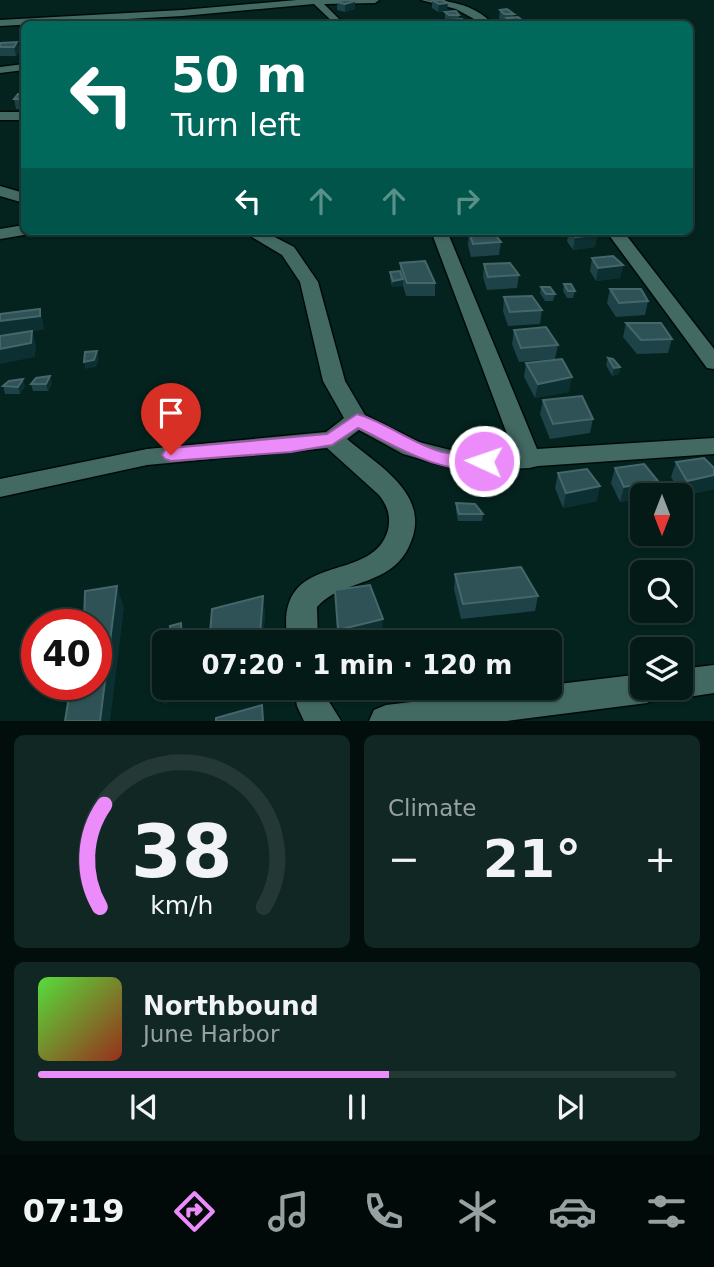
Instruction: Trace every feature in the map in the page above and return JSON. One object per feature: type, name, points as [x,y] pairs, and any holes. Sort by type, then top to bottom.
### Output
[{"type":"street","points":[[28,21],[172,14],[228,4],[375,0]]},
{"type":"street","points":[[425,0],[453,4],[473,12],[484,21]]},
{"type":"street","points":[[316,1],[337,21]]},
{"type":"street","points":[[69,18],[76,7]]},
{"type":"street","points":[[172,14],[177,21]]},
{"type":"street","points":[[0,23],[21,21]]},
{"type":"street","points":[[0,70],[21,67]]},
{"type":"street","points":[[0,116],[21,116]]},
{"type":"street","points":[[0,191],[21,197]]},
{"type":"street","points":[[0,234],[21,230]]},
{"type":"street","points":[[258,235],[288,251],[309,282],[334,381],[357,420],[435,457],[462,462],[528,460],[714,446]]},
{"type":"street","points":[[441,235],[528,460]]},
{"type":"street","points":[[617,235],[714,363]]},
{"type":"street","points":[[0,488],[147,457],[332,439],[357,420]]},
{"type":"street","points":[[302,630],[301,611],[304,600],[315,590],[384,561],[401,540],[403,520],[398,500],[383,482],[332,439]]},
{"type":"street","points":[[693,682],[714,679]]},
{"type":"street","points":[[386,721],[630,690]]},
{"type":"street","points":[[312,700],[313,706],[324,721]]},
{"type":"building","points":[[432,0],[442,0],[448,3],[439,4]]},
{"type":"building","points":[[355,1],[345,4],[337,2]]},
{"type":"building","points":[[507,9],[514,14],[504,14],[500,10]]},
{"type":"building","points":[[456,11],[459,15],[445,12]]},
{"type":"building","points":[[518,17],[523,21],[512,21],[507,18]]},
{"type":"building","points":[[17,42],[14,47],[0,47],[0,43]]},
{"type":"building","points":[[470,235],[495,235],[501,242],[473,244]]},
{"type":"building","points":[[613,256],[623,265],[598,268],[592,258]]},
{"type":"building","points":[[425,261],[435,283],[407,283],[400,263]]},
{"type":"building","points":[[510,263],[519,275],[488,277],[484,264]]},
{"type":"building","points":[[400,271],[403,279],[393,281],[390,272]]},
{"type":"building","points":[[564,284],[571,284],[575,291],[568,291]]},
{"type":"building","points":[[541,287],[550,287],[555,294],[546,294]]},
{"type":"building","points":[[610,289],[641,289],[648,301],[619,303]]},
{"type":"building","points":[[532,296],[542,310],[510,312],[504,297]]},
{"type":"building","points":[[40,309],[40,316],[0,321],[0,314]]},
{"type":"building","points":[[626,323],[661,323],[672,339],[641,340]]},
{"type":"building","points":[[546,327],[558,345],[521,348],[514,330]]},
{"type":"building","points":[[32,331],[31,343],[0,349],[0,336]]},
{"type":"building","points":[[97,351],[94,360],[84,362],[85,352]]},
{"type":"building","points":[[608,358],[613,359],[620,367],[614,368]]},
{"type":"building","points":[[562,359],[572,377],[538,384],[526,363]]},
{"type":"building","points":[[50,376],[46,384],[31,384],[36,378]]},
{"type":"building","points":[[23,379],[18,387],[3,386],[9,381]]},
{"type":"building","points":[[582,396],[593,419],[553,424],[543,400]]},
{"type":"building","points":[[704,458],[714,468],[714,475],[687,481],[676,462]]},
{"type":"building","points":[[644,464],[658,481],[630,483],[630,486],[624,487],[615,468]]},
{"type":"building","points":[[587,469],[600,486],[566,493],[558,473]]},
{"type":"building","points":[[456,503],[475,504],[483,514],[459,514]]},
{"type":"building","points":[[521,567],[538,596],[463,604],[455,574]]},
{"type":"building","points":[[370,585],[383,619],[338,630],[335,590]]},
{"type":"building","points":[[117,586],[112,626],[112,609],[84,609],[85,591]]},
{"type":"building","points":[[263,596],[260,630],[210,630],[212,609]]},
{"type":"building","points":[[181,623],[181,630],[170,630],[170,626]]},
{"type":"building","points":[[68,700],[103,700],[100,721],[65,721]]},
{"type":"building","points":[[262,705],[263,721],[216,721],[216,718]]},
{"type":"route","points":[[171,455],[332,439],[357,420],[375,431],[435,457],[462,462],[484,461]]}]
